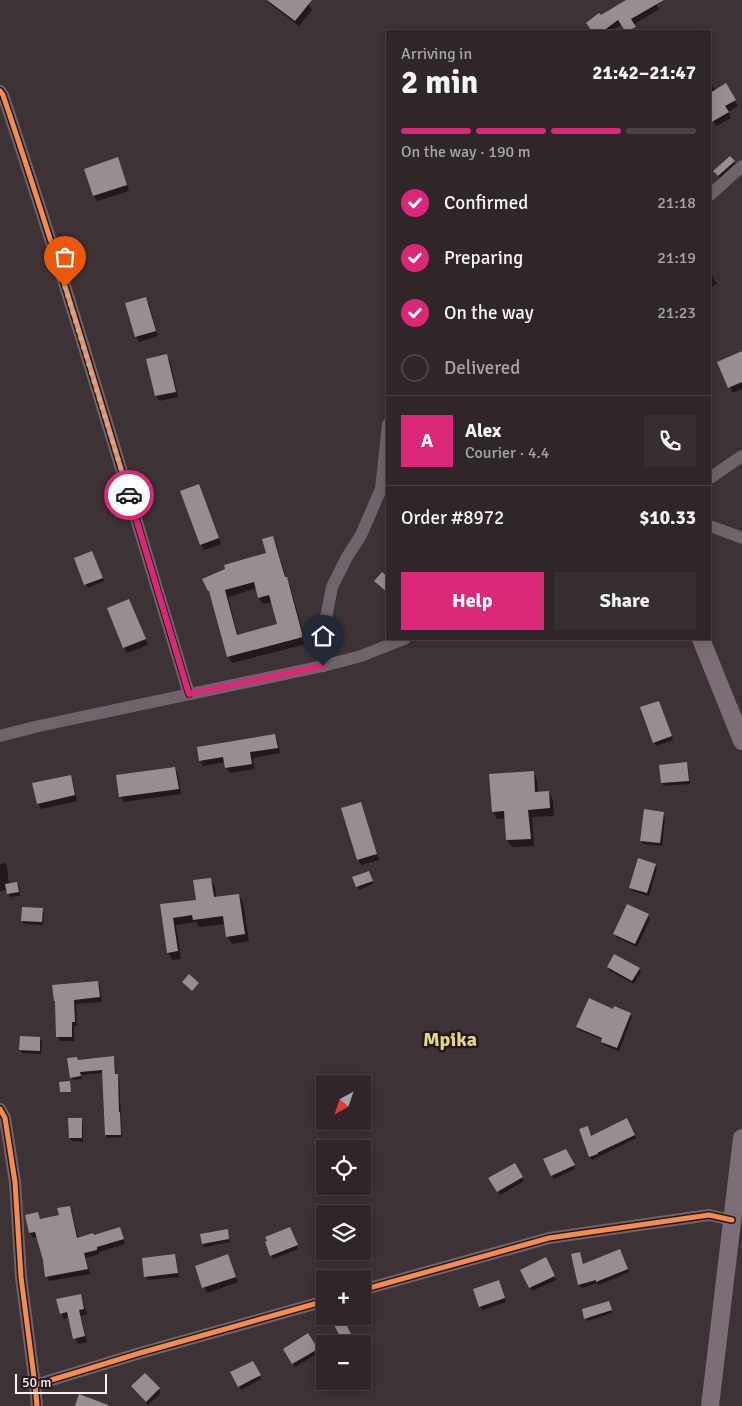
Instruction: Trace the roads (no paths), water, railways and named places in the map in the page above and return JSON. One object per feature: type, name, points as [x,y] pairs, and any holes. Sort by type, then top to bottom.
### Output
[{"type":"main road","points":[[702,640],[742,741]]},
{"type":"main road","points":[[710,1406],[742,1138]]},
{"type":"street","points":[[0,91],[20,144],[79,331],[189,694]]},
{"type":"street","points":[[711,194],[742,166]]},
{"type":"street","points":[[323,666],[324,628],[332,587],[347,557],[361,535],[381,489],[386,443]]},
{"type":"street","points":[[711,477],[742,456]]},
{"type":"street","points":[[711,527],[730,532],[742,538]]},
{"type":"street","points":[[0,736],[39,726],[323,666],[360,656],[401,640]]},
{"type":"street","points":[[0,1108],[5,1118],[14,1182],[21,1277],[36,1385],[37,1406]]},
{"type":"street","points":[[371,1287],[549,1238],[708,1215],[732,1220]]},
{"type":"street","points":[[36,1385],[140,1353],[316,1304]]},
{"type":"district","name":"Mpika","points":[[450,1039]]}]
